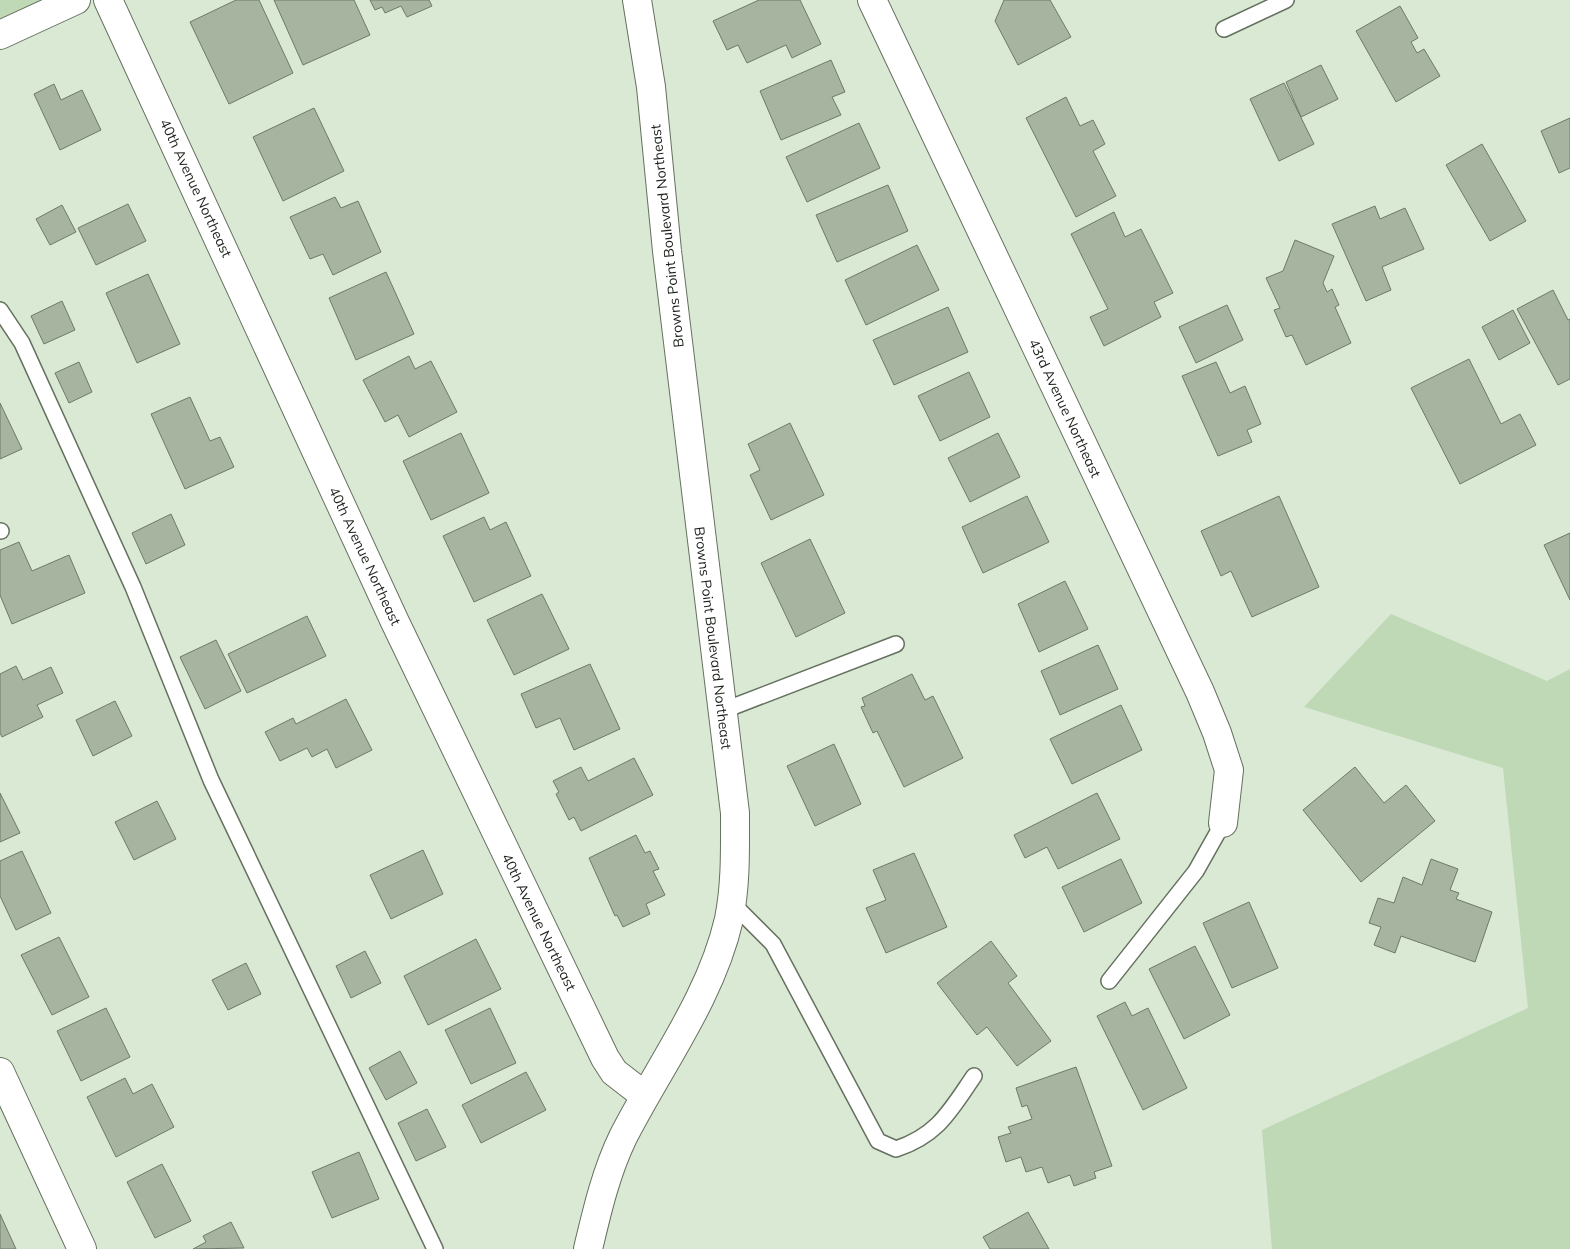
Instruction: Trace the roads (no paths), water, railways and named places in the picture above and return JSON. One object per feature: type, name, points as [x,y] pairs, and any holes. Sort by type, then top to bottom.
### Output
[{"type":"street","points":[[0,35],[76,0]]},
{"type":"street","name":"40th Avenue Northeast","points":[[108,0],[395,622],[605,1058],[614,1072],[645,1096]]},
{"type":"street","name":"Browns Point Boulevard Northeast","points":[[588,1249],[609,1173],[622,1139],[696,1004],[715,961],[728,919],[735,871],[735,813],[669,271],[652,87],[637,0]]},
{"type":"street","name":"43rd Avenue Northeast","points":[[872,0],[1200,692],[1217,733],[1229,770],[1223,823]]},
{"type":"street","points":[[0,1072],[82,1249]]},
{"type":"lane","points":[[1224,29],[1286,0]]},
{"type":"lane","points":[[0,310],[22,343],[133,587],[211,780],[435,1249]]},
{"type":"lane","points":[[722,711],[896,644]]},
{"type":"lane","points":[[1109,981],[1196,871],[1223,823]]},
{"type":"lane","points":[[731,902],[773,944],[878,1141],[896,1149],[917,1142],[944,1120],[974,1076]]}]
